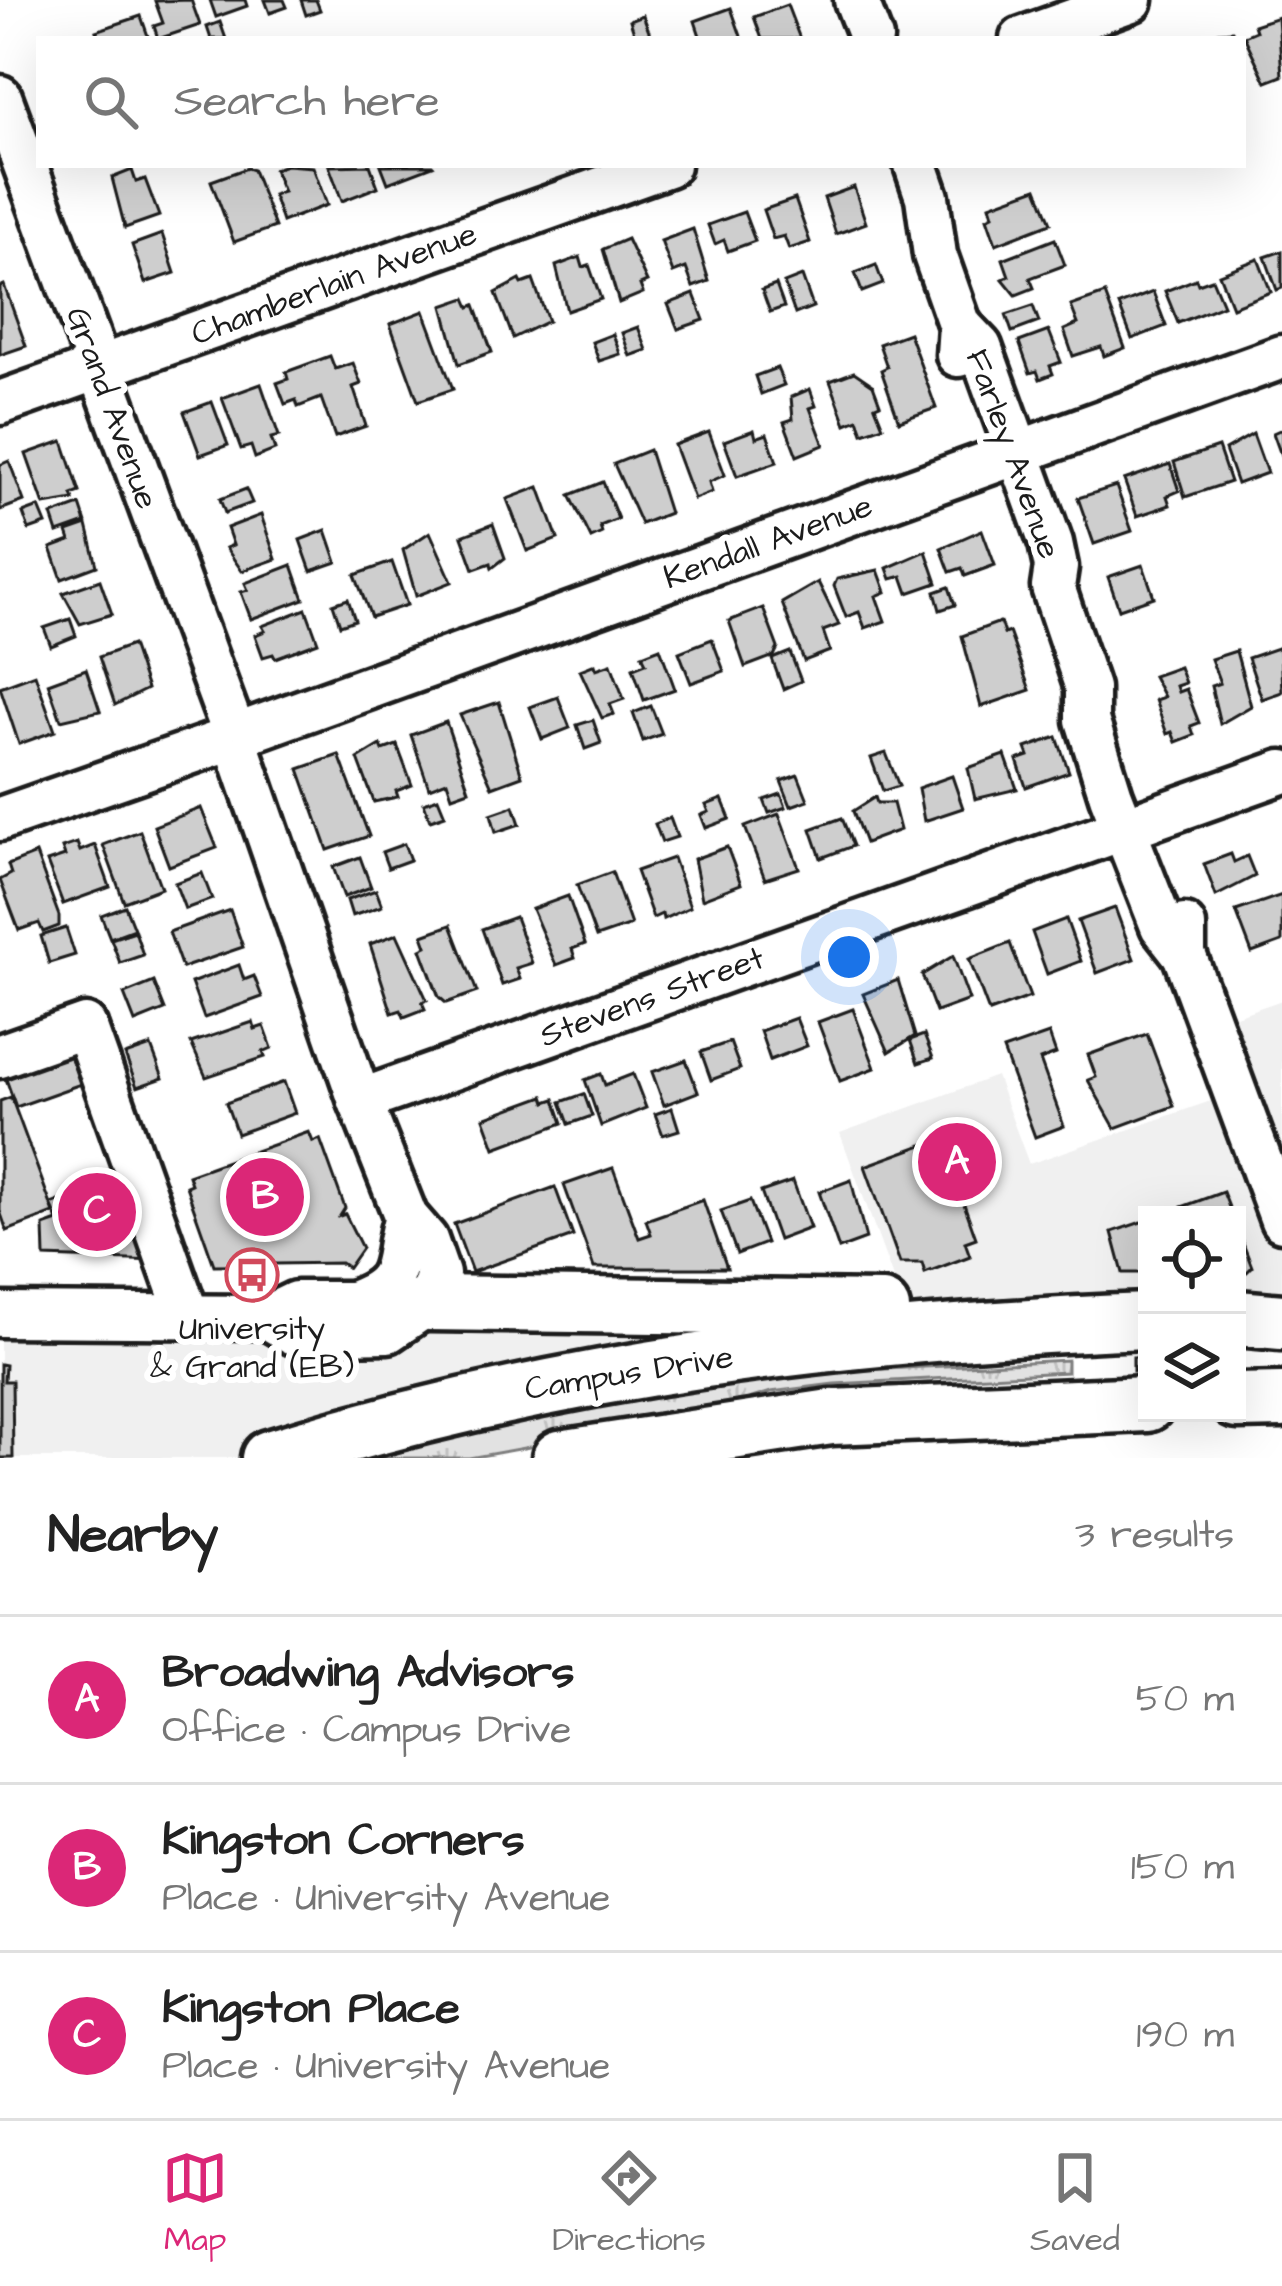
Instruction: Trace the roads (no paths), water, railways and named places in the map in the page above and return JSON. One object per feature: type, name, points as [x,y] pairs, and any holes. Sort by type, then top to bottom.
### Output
[{"type":"main road","points":[[429,1304],[904,1310],[997,1327],[1138,1322]]},
{"type":"main road","points":[[1246,1319],[1282,1322]]},
{"type":"main road","name":"Campus Drive","points":[[269,1458],[563,1380],[697,1359],[997,1327]]},
{"type":"main road","points":[[1246,1401],[1282,1400]]},
{"type":"main road","points":[[560,1458],[781,1422],[1138,1404]]},
{"type":"main road","points":[[754,1458],[841,1448],[1000,1409]]},
{"type":"street","points":[[831,0],[843,36]]},
{"type":"street","points":[[856,0],[870,36]]},
{"type":"street","points":[[1030,36],[1131,0]]},
{"type":"street","name":"Grand Avenue","points":[[0,98],[235,737],[360,1101],[406,1217],[426,1240],[438,1274],[429,1304]]},
{"type":"street","name":"Chamberlain Avenue","points":[[0,403],[660,168]]},
{"type":"street","name":"Farley Avenue","points":[[890,168],[904,207],[935,255]]},
{"type":"street","name":"Farley Avenue","points":[[917,168],[927,197],[935,255],[960,326],[958,356],[1006,456],[1026,552],[1052,587],[1087,688],[1087,720],[1137,824],[1162,926],[1184,954],[1282,1220]]},
{"type":"street","name":"Kendall Avenue","points":[[0,819],[1282,358]]},
{"type":"street","name":"Stevens Street","points":[[360,1101],[1282,772]]},
{"type":"street","points":[[0,1056],[85,1026],[188,1317]]},
{"type":"street","points":[[352,1304],[393,1277],[401,1259],[406,1217]]},
{"type":"street","points":[[0,1315],[267,1317],[296,1303],[429,1304]]},
{"type":"street","points":[[267,1317],[294,1333],[376,1333],[409,1320],[429,1304]]},
{"type":"place","name":"Broadwing Advisors","points":[[957,1162]]},
{"type":"place","name":"Kingston Corners","points":[[265,1197]]},
{"type":"place","name":"Kingston Place","points":[[97,1212]]},
{"type":"place","name":"University & Grand (EB)","points":[[252,1275]]}]
